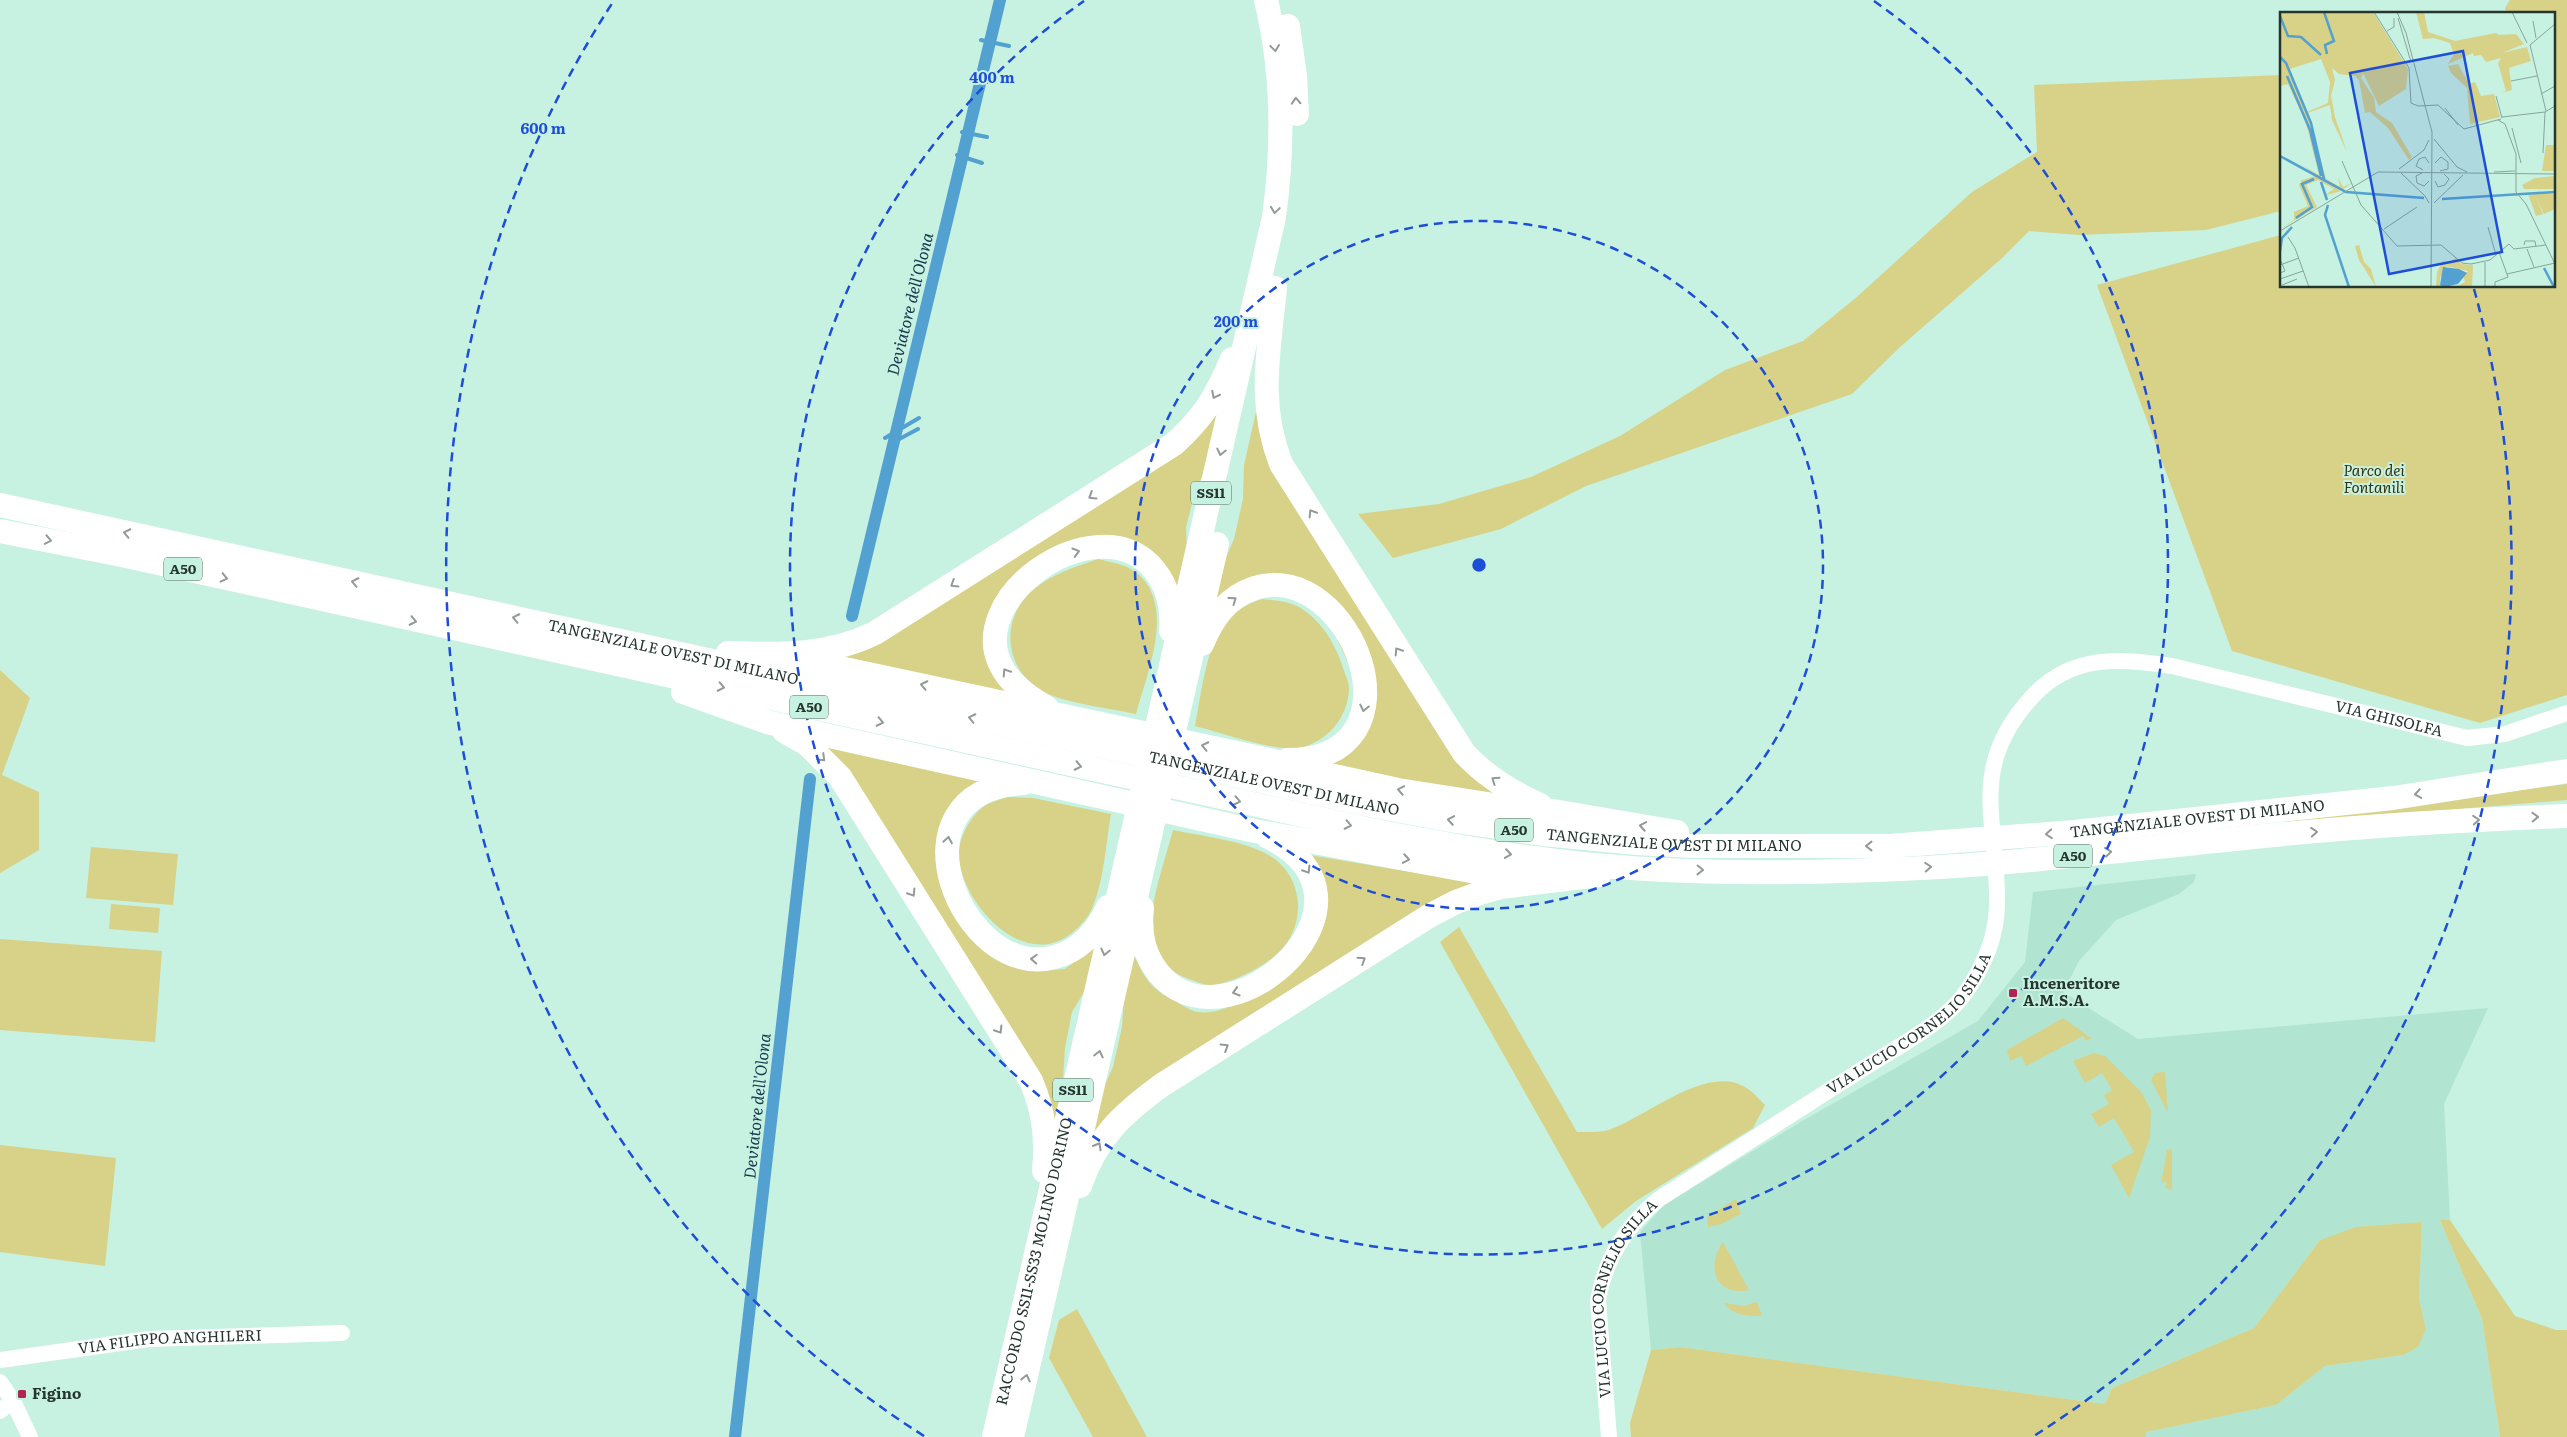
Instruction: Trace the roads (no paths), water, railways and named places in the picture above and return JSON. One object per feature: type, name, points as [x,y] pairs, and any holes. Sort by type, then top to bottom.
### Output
[{"type":"highway","name":"RACCORDO SS11-SS33 MOLINO DORINO","points":[[1266,0],[1275,46],[1281,113],[1281,148],[1268,287]]},
{"type":"highway","name":"RACCORDO SS11-SS33 MOLINO DORINO","points":[[1014,1433],[1050,1273],[1170,702],[1268,287],[1292,206],[1297,159],[1295,76],[1282,0]]},
{"type":"highway","points":[[667,650],[780,655],[828,650],[853,644],[875,634],[1174,444],[1195,425],[1210,406],[1268,287]]},
{"type":"highway","points":[[1268,287],[1266,396],[1268,421],[1281,464],[1464,754],[1478,768],[1497,782],[1553,811]]},
{"type":"highway","name":"TANGENZIALE OVEST DI MILANO","points":[[0,506],[1449,820],[1543,834],[1637,843],[1760,846],[1889,846],[2065,832],[2393,798],[2567,771]]},
{"type":"highway","name":"TANGENZIALE OVEST DI MILANO","points":[[0,531],[122,555],[1366,829],[1535,858],[1651,869],[1789,872],[1880,870],[2000,863],[2236,838],[2567,816]]},
{"type":"highway","points":[[1057,714],[1030,697],[1003,670],[997,654],[997,623],[1002,609],[1012,594],[1025,580],[1054,560],[1092,548],[1110,546],[1127,550],[1145,560],[1158,574],[1166,588],[1171,604],[1172,622],[1170,702]]},
{"type":"highway","points":[[1170,702],[1211,623],[1234,598],[1247,591],[1278,584],[1307,594],[1336,620],[1351,638],[1358,652],[1366,680],[1364,712],[1348,740],[1336,749],[1306,759],[1270,760]]},
{"type":"highway","points":[[780,655],[1270,760],[1398,790],[1513,808],[1553,811],[1760,846]]},
{"type":"highway","points":[[588,659],[767,722],[1255,831],[1487,874],[1547,881]]},
{"type":"highway","points":[[767,722],[807,744],[840,777],[1031,1081],[1040,1102],[1046,1151],[1042,1189],[1015,1344]]},
{"type":"highway","points":[[2518,778],[2567,762]]},
{"type":"highway","points":[[1042,782],[1010,784],[979,794],[958,813],[948,836],[946,861],[951,881],[962,905],[978,928],[1008,953],[1029,960],[1047,960],[1064,955],[1092,934],[1108,906],[1140,838]]},
{"type":"highway","points":[[1140,838],[1140,929],[1144,947],[1157,971],[1167,981],[1188,993],[1216,996],[1234,993],[1272,974],[1299,950],[1310,933],[1315,916],[1316,898],[1313,880],[1305,866],[1280,843],[1255,831]]},
{"type":"highway","name":"RACCORDO SS11-SS33 MOLINO DORINO","points":[[994,1437],[1015,1344],[1140,838]]},
{"type":"highway","points":[[1050,1273],[1091,1158],[1111,1127],[1128,1109],[1162,1085],[1429,916],[1480,892],[1547,881],[1651,869]]},
{"type":"highway","points":[[987,1437],[1009,1372]]},
{"type":"street","name":"VIA LUCIO CORNELIO SILLA","points":[[1609,1437],[1598,1302],[1607,1264],[1628,1228],[1659,1199],[1939,1018],[1960,1000],[1973,982],[1990,942],[1997,903],[1989,806],[1990,780],[1996,755],[2006,730],[2020,709],[2054,677],[2074,667],[2098,662],[2120,660],[2172,666],[2209,677]]},
{"type":"street","name":"VIA GHISOLFA","points":[[2209,677],[2468,738],[2505,734],[2567,713]]},
{"type":"street","name":"VIA FILIPPO ANGHILERI","points":[[0,1360],[149,1339],[342,1333]]},
{"type":"street","points":[[0,1382],[13,1400],[30,1437]]},
{"type":"street","points":[[0,1411],[13,1400]]},
{"type":"waterway","name":"Deviatore dell'Olona","points":[[852,616],[1000,0]]},
{"type":"waterway","points":[[981,40],[1009,46]]},
{"type":"waterway","points":[[962,132],[987,137]]},
{"type":"waterway","points":[[957,155],[982,163]]},
{"type":"waterway","points":[[885,438],[919,418]]},
{"type":"waterway","points":[[890,444],[918,429]]},
{"type":"waterway","name":"Deviatore dell'Olona","points":[[735,1437],[810,779]]},
{"type":"place","name":"Inceneritore A.M.S.A.","points":[[2013,993]]},
{"type":"place","name":"Figino","points":[[22,1394]]},
{"type":"park label","name":"Parco dei Fontanili","points":[[2374,480]]}]
